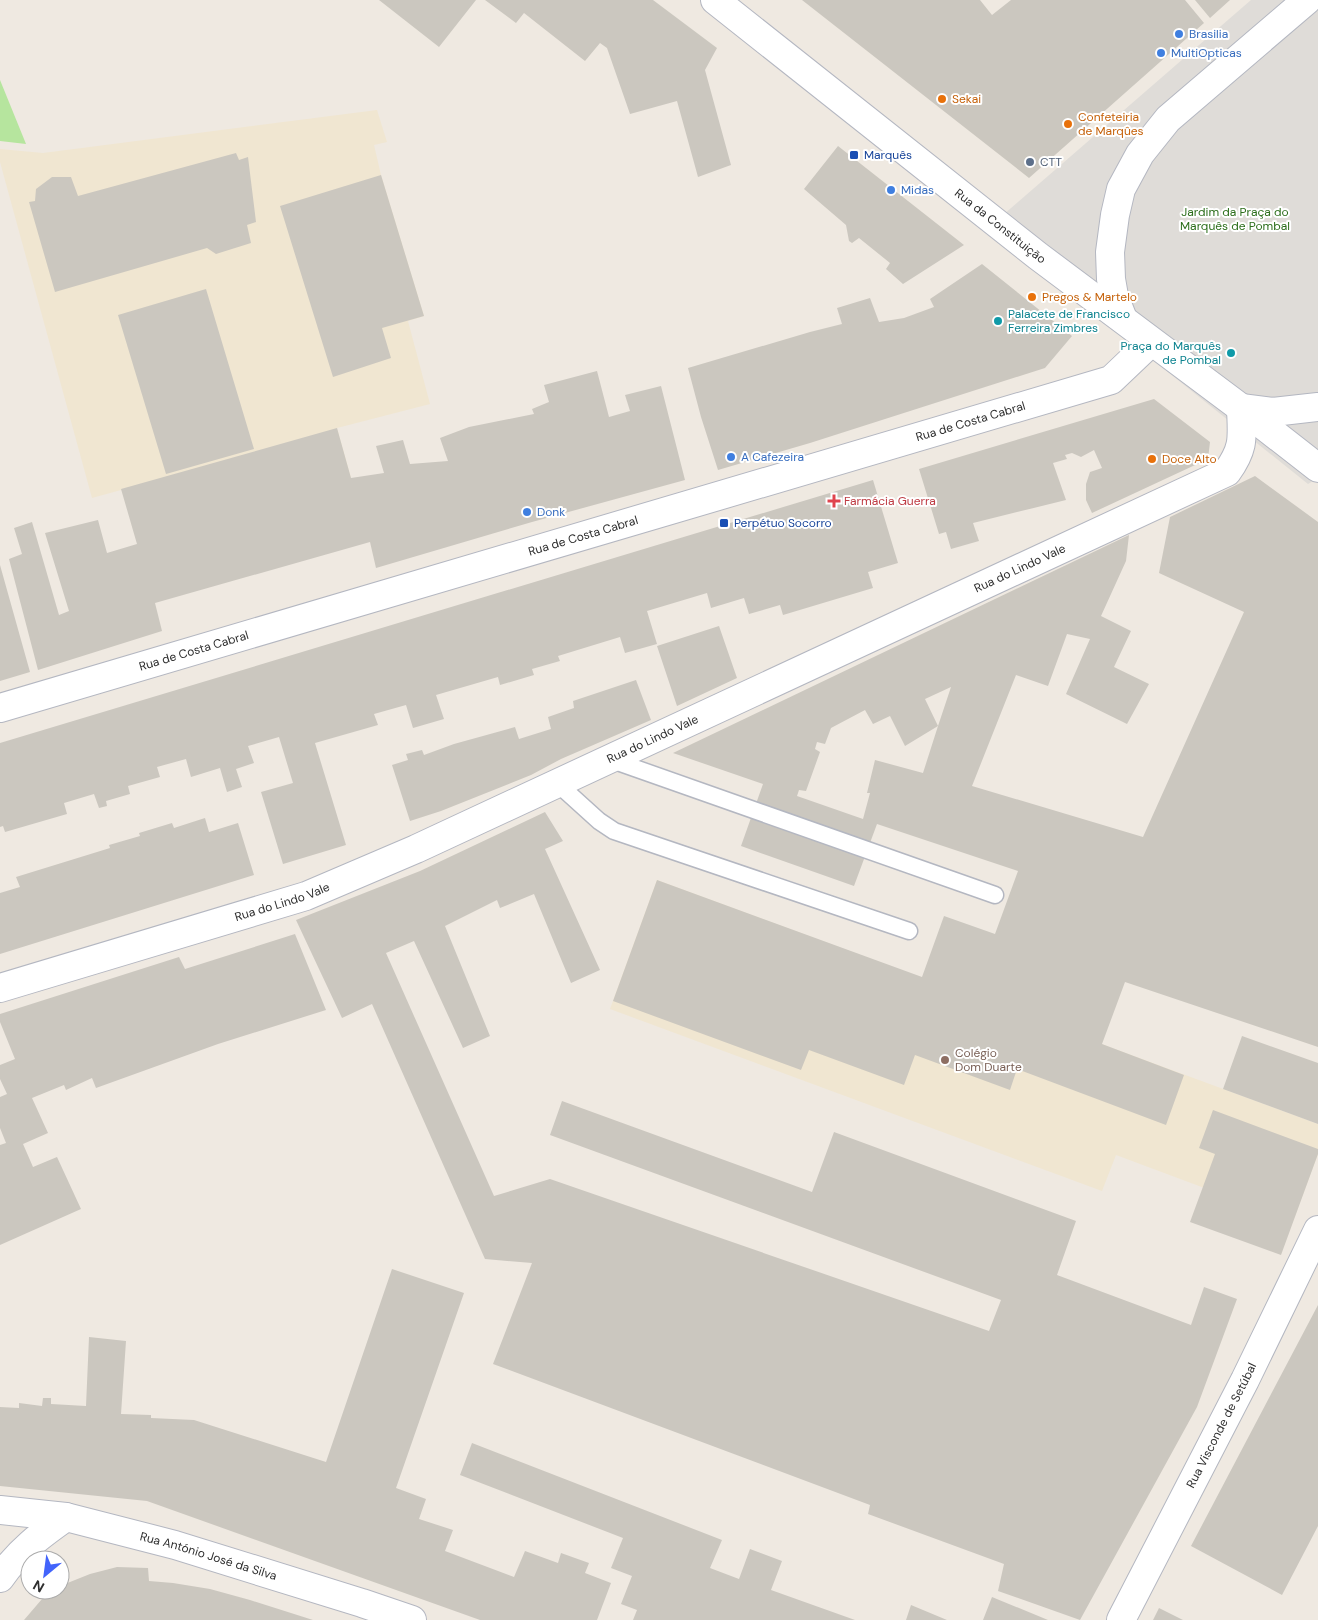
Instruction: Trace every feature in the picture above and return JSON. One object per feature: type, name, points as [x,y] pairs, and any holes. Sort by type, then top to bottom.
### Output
[{"type":"main road","name":"Rua da Constituição","points":[[715,0],[1038,256],[1123,319]]},
{"type":"main road","points":[[1307,0],[1168,119],[1140,154],[1121,189],[1110,252],[1114,296],[1123,319],[1318,468]]},
{"type":"main road","name":"Rua de Costa Cabral","points":[[0,708],[1111,380],[1152,342]]},
{"type":"main road","points":[[1241,408],[1273,412],[1318,407]]},
{"type":"main road","name":"Rua do Lindo Vale","points":[[0,988],[306,896],[416,849],[1227,472],[1237,459],[1242,443],[1241,408]]},
{"type":"main road","name":"Rua Visconde de Setúbal","points":[[1121,1620],[1244,1380],[1318,1230]]},
{"type":"main road","name":"Rua António José da Silva","points":[[0,1510],[66,1517],[175,1545],[412,1620]]},
{"type":"main road","points":[[0,1578],[13,1560],[32,1542],[66,1517]]},
{"type":"lane","points":[[609,759],[995,896]]},
{"type":"lane","points":[[557,784],[599,821],[614,831],[909,931]]},
{"type":"shaded area","name":"Praça do Marquês de Pombal","points":[[1251,0],[1318,0],[1318,478],[1308,484],[988,228]]},
{"type":"shaded area","points":[[377,110],[387,142],[374,145],[381,175],[424,316],[408,321],[430,404],[337,428],[351,478],[121,490],[92,498],[0,162],[0,149],[43,153]]},
{"type":"shaded area","name":"Colégio Dom Duarte","points":[[657,880],[1318,1124],[1318,1154],[1293,1221],[1116,1155],[1102,1191],[610,1009]]},
{"type":"green space","points":[[0,80],[26,144],[0,141]]},
{"type":"building","points":[[379,0],[476,0],[439,47]]},
{"type":"building","points":[[485,0],[653,0],[717,48],[705,70],[731,165],[698,177],[677,101],[630,114],[607,48],[600,43],[585,61],[524,13],[516,23]]},
{"type":"building","points":[[802,0],[980,0],[992,15],[1011,0],[1185,0],[1204,23],[1029,178]]},
{"type":"building","points":[[1195,0],[1230,0],[1210,18]]},
{"type":"building","points":[[838,146],[964,245],[903,284],[886,269],[890,263],[859,238],[852,243],[849,241],[846,225],[804,189]]},
{"type":"building","points":[[236,153],[239,160],[248,157],[256,222],[247,225],[251,243],[216,254],[207,248],[55,292],[29,202],[35,201],[36,189],[52,177],[71,177],[78,196]]},
{"type":"building","points":[[381,175],[424,316],[382,328],[391,358],[333,377],[280,206]]},
{"type":"building","points":[[982,264],[1072,336],[1045,368],[810,443],[718,470],[688,368],[842,324],[837,308],[870,298],[879,322],[904,318],[934,307],[930,299]]},
{"type":"building","points":[[206,289],[254,449],[166,474],[118,315]]},
{"type":"building","points":[[597,371],[609,417],[630,411],[625,395],[661,386],[685,480],[532,522],[376,568],[370,542],[155,603],[162,631],[38,670],[9,559],[22,554],[14,528],[32,522],[59,615],[69,611],[45,533],[98,520],[107,553],[137,544],[121,489],[337,428],[351,478],[384,473],[376,446],[403,440],[410,464],[448,461],[440,438],[469,427],[534,414],[532,409],[549,402],[544,385]]},
{"type":"building","points":[[1154,399],[1210,442],[1208,459],[1092,513],[1086,500],[1086,484],[1090,472],[1102,468],[1094,450],[1081,457],[1072,453],[1065,455],[1067,459],[1053,463],[1066,500],[973,523],[979,541],[951,549],[946,532],[939,534],[919,469]]},
{"type":"building","points":[[1255,476],[1318,522],[1318,1047],[1125,982],[1102,1044],[1184,1075],[1166,1125],[1017,1069],[1010,1090],[915,1055],[904,1085],[809,1050],[801,1070],[613,1001],[657,880],[922,977],[944,916],[995,934],[1018,871],[877,824],[854,886],[741,846],[763,784],[673,753],[1129,535],[1126,561],[1101,616],[1131,631],[1114,667],[1149,684],[1127,724],[1066,694],[1090,639],[1067,634],[1048,686],[1016,675],[972,786],[1143,837],[1244,612],[1159,573],[1170,517]],"holes":[[[951,687],[938,726],[925,699]],[[865,710],[873,724],[890,716],[905,746],[938,726],[923,773],[875,760],[867,793],[870,793],[863,819],[797,796],[799,790],[806,791],[820,752],[815,749],[817,742],[825,744],[831,728]]]},
{"type":"building","points":[[873,480],[898,563],[868,572],[873,588],[783,615],[780,605],[749,614],[744,598],[711,608],[707,593],[647,611],[657,644],[625,653],[620,637],[558,656],[560,661],[532,669],[534,675],[500,685],[498,677],[436,695],[444,719],[413,728],[406,705],[374,714],[378,725],[315,743],[346,845],[283,864],[261,792],[293,783],[279,737],[248,746],[254,763],[236,769],[242,787],[227,792],[220,768],[191,777],[186,759],[157,767],[160,777],[128,786],[130,794],[106,801],[107,806],[99,808],[94,794],[64,803],[67,814],[5,832],[3,826],[0,827],[0,743]]},
{"type":"building","points":[[0,565],[30,672],[0,681]]},
{"type":"building","points":[[719,626],[737,678],[677,706],[657,646]]},
{"type":"building","points":[[636,680],[651,720],[561,759],[531,775],[441,811],[410,821],[392,765],[408,760],[406,754],[422,750],[424,755],[454,744],[515,727],[519,739],[551,729],[548,717],[574,708],[573,701]]},
{"type":"building","points":[[545,812],[563,841],[545,849],[600,970],[571,983],[534,894],[500,908],[497,900],[445,926],[490,1036],[463,1048],[414,941],[386,953],[494,1196],[550,1179],[989,1331],[1001,1300],[550,1135],[562,1101],[812,1192],[834,1132],[1076,1221],[1057,1275],[1191,1325],[1204,1287],[1237,1299],[1197,1407],[1080,1620],[998,1591],[1004,1564],[868,1514],[870,1505],[493,1364],[532,1263],[485,1259],[372,1004],[342,1018],[296,920],[420,871]]},
{"type":"building","points":[[205,818],[209,832],[238,823],[254,875],[0,954],[0,893],[20,887],[16,877],[110,848],[109,845],[140,836],[139,833],[172,823],[174,828]]},
{"type":"building","points":[[295,934],[326,1010],[218,1044],[96,1088],[92,1078],[66,1090],[64,1085],[32,1098],[48,1133],[23,1144],[33,1167],[57,1157],[81,1209],[0,1245],[0,1145],[6,1143],[0,1128],[0,1097],[7,1094],[0,1079],[0,1065],[15,1059],[0,1022],[0,1014],[179,957],[185,969]]},
{"type":"building","points":[[1242,1036],[1318,1063],[1318,1124],[1223,1089]]},
{"type":"building","points":[[1213,1110],[1318,1149],[1318,1154],[1281,1255],[1190,1222],[1215,1154],[1199,1148]]},
{"type":"building","points":[[392,1269],[464,1293],[396,1488],[426,1499],[419,1519],[453,1530],[445,1551],[514,1577],[525,1551],[558,1563],[561,1553],[589,1563],[585,1573],[611,1583],[597,1620],[480,1620],[147,1501],[0,1486],[0,1407],[19,1408],[19,1403],[42,1406],[43,1398],[51,1398],[51,1404],[86,1406],[89,1337],[126,1341],[121,1414],[151,1415],[151,1418],[194,1420],[326,1462]]},
{"type":"building","points":[[1318,1305],[1318,1526],[1282,1595],[1191,1546]]},
{"type":"building","points":[[472,1443],[722,1540],[710,1568],[739,1579],[750,1549],[782,1561],[771,1590],[855,1620],[633,1620],[637,1610],[621,1604],[632,1576],[611,1568],[623,1538],[460,1475]]},
{"type":"building","points":[[117,1567],[148,1568],[149,1581],[210,1589],[313,1620],[24,1620],[41,1600],[70,1600],[70,1582],[90,1574]]},
{"type":"building","points":[[992,1597],[1048,1620],[983,1620]]},
{"type":"building","points":[[911,1605],[947,1620],[906,1620]]},
{"type":"building","points":[[1159,1608],[1183,1620],[1153,1620]]},
{"type":"place","name":"Brasilia","points":[[1179,34]]},
{"type":"place","name":"MultiOpticas","points":[[1161,53]]},
{"type":"place","name":"Sekai","points":[[942,99]]},
{"type":"place","name":"Confeteiria de Marqûes","points":[[1068,124]]},
{"type":"place","name":"Marquês","points":[[854,155]]},
{"type":"place","name":"CTT","points":[[1030,162]]},
{"type":"place","name":"Midas","points":[[891,190]]},
{"type":"place","name":"Pregos & Martelo","points":[[1032,297]]},
{"type":"place","name":"Palacete de Francisco Ferreira Zimbres","points":[[998,321]]},
{"type":"place","name":"Praça do Marquês de Pombal","points":[[1231,353]]},
{"type":"place","name":"A Cafezeira","points":[[731,457]]},
{"type":"place","name":"Doce Alto","points":[[1152,459]]},
{"type":"place","name":"Farmácia Guerra","points":[[834,501]]},
{"type":"place","name":"Donk","points":[[527,512]]},
{"type":"place","name":"Perpétuo Socorro","points":[[724,523]]},
{"type":"place","name":"Colégio Dom Duarte","points":[[945,1060]]},
{"type":"park label","name":"Jardim da Praça do Marquês de Pombal","points":[[1235,219]]}]
